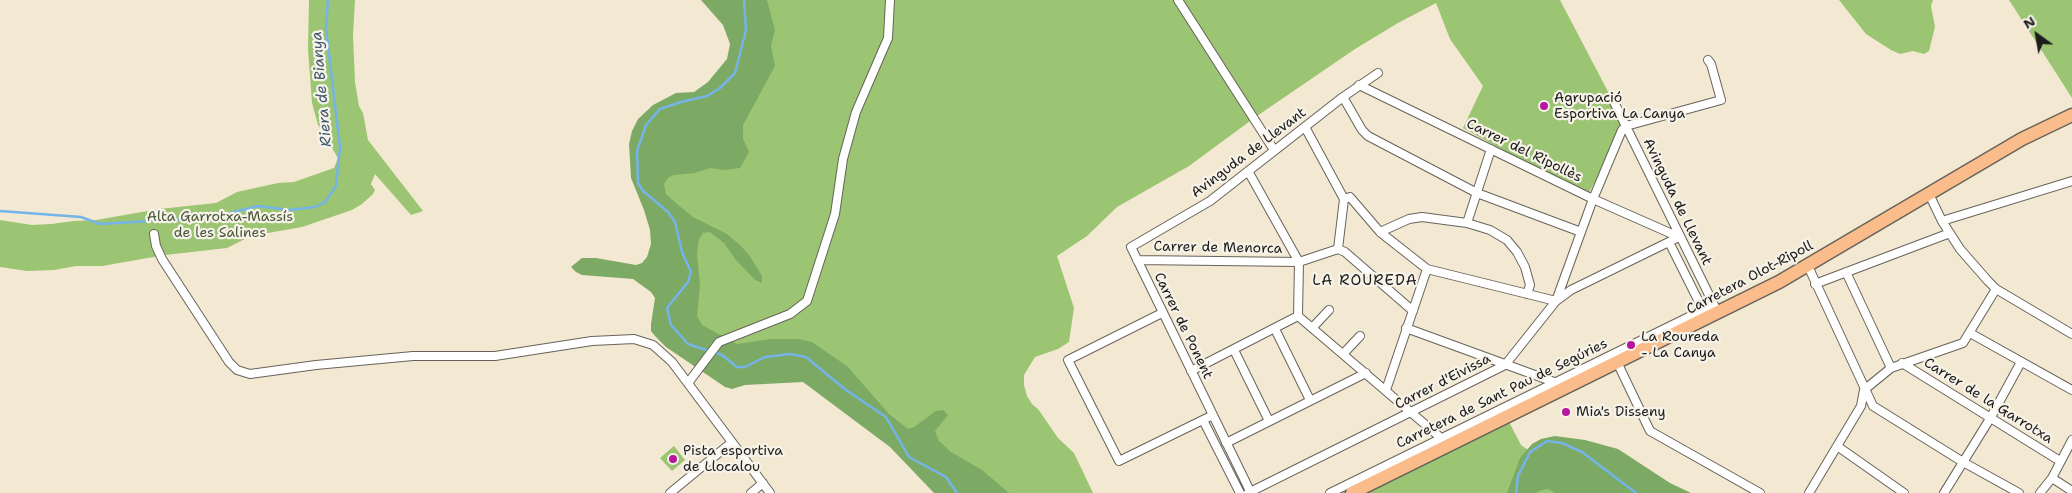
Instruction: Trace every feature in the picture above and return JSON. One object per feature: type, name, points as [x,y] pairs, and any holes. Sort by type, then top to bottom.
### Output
[{"type":"main road","name":"Carretera Olot-Ripoll","points":[[1352,493],[1617,362],[1716,309],[1808,266],[2036,131],[2072,116]]},
{"type":"street","points":[[688,383],[719,342],[790,314],[807,301],[835,214],[842,159],[856,112],[888,38],[890,0]]},
{"type":"street","points":[[1178,0],[1274,150]]},
{"type":"street","points":[[1344,199],[1350,197],[1380,232],[1427,269],[1556,301],[1593,199],[1622,130],[1626,126],[1721,100],[1711,64],[1708,60]]},
{"type":"street","name":"Avinguda de Llevant","points":[[1131,247],[1210,201],[1342,97],[1378,73]]},
{"type":"street","name":"Carrer del Ripollès","points":[[1359,85],[1593,199],[1679,237]]},
{"type":"street","points":[[1342,97],[1362,130],[1368,136],[1476,193],[1581,232]]},
{"type":"street","name":"Avinguda de Llevant","points":[[1614,102],[1716,309]]},
{"type":"street","points":[[1305,127],[1344,199],[1338,249],[1345,252],[1412,311]]},
{"type":"street","points":[[1467,223],[1491,149]]},
{"type":"street","points":[[1248,171],[1299,262],[1298,316]]},
{"type":"street","points":[[1942,221],[2072,181]]},
{"type":"street","points":[[1929,194],[1942,221],[1960,248],[1996,288],[2072,334]]},
{"type":"street","points":[[1380,232],[1409,219],[1422,217],[1467,223],[1490,230],[1507,240],[1517,252],[1525,267],[1530,285],[1527,294]]},
{"type":"street","points":[[1815,284],[1950,233]]},
{"type":"street","points":[[154,234],[156,246],[162,259],[229,362],[237,370],[250,374],[316,365],[413,356],[495,356],[592,341],[634,339],[653,345],[664,353],[697,394],[770,493]]},
{"type":"street","name":"Carrer d'Eivissa","points":[[1250,493],[1505,365],[1556,301],[1572,290],[1679,237]]},
{"type":"street","name":"Avinguda de Llevant","points":[[1669,242],[1704,310]]},
{"type":"street","name":"Carrer de Ponent","points":[[1131,247],[1250,493]]},
{"type":"street","name":"Carrer de Menorca","points":[[1137,260],[1299,262],[1338,249]]},
{"type":"street","points":[[1808,266],[1873,406],[1963,462],[2019,493]]},
{"type":"street","points":[[1386,390],[1427,269]]},
{"type":"street","points":[[1846,272],[1891,368]]},
{"type":"street","points":[[1809,493],[1861,406],[1864,390],[1891,368],[1962,343],[1970,333],[1996,288]]},
{"type":"street","name":"Carretera de Sant Pau de Segúries","points":[[1330,493],[1704,310],[1716,309]]},
{"type":"street","points":[[1313,327],[1328,310]]},
{"type":"street","points":[[1162,313],[1068,360],[1119,461],[1213,415]]},
{"type":"street","points":[[1298,316],[1413,412],[1441,438]]},
{"type":"street","points":[[1191,371],[1298,316]]},
{"type":"street","points":[[1406,328],[1554,382]]},
{"type":"street","points":[[1275,329],[1310,400]]},
{"type":"street","points":[[1970,333],[2072,390]]},
{"type":"street","points":[[1344,354],[1360,336]]},
{"type":"street","points":[[1234,350],[1269,422]]},
{"type":"street","points":[[1617,362],[1650,431],[1760,493]]},
{"type":"street","points":[[1944,493],[1991,417],[2021,362]]},
{"type":"street","name":"Carrer de la Garrotxa","points":[[1902,363],[2060,461]]},
{"type":"street","points":[[1226,443],[1366,373]]},
{"type":"street","points":[[1203,420],[1240,493]]},
{"type":"street","points":[[2040,493],[2052,478],[2072,440]]},
{"type":"street","points":[[670,493],[732,442]]},
{"type":"street","points":[[1837,446],[1904,493]]},
{"type":"street","points":[[2052,478],[2072,491]]},
{"type":"street","points":[[751,493],[763,484]]},
{"type":"green space","name":"Alta Garrotxa-Massís de les Salines","points":[[309,0],[355,0],[353,35],[355,82],[368,140],[423,211],[411,215],[375,174],[371,184],[375,190],[373,194],[352,210],[302,227],[251,236],[227,248],[165,255],[102,266],[76,266],[54,270],[27,271],[0,267],[0,220],[32,225],[51,224],[96,220],[159,209],[216,203],[237,192],[278,183],[294,182],[334,168],[338,158],[318,125],[312,103],[308,49]]},
{"type":"green space","points":[[701,0],[767,0],[775,30],[771,46],[775,66],[743,125],[743,139],[749,152],[740,168],[724,170],[710,168],[695,173],[674,175],[668,178],[664,184],[666,194],[693,217],[727,234],[740,245],[749,255],[762,276],[762,283],[755,280],[736,260],[724,243],[710,232],[703,233],[699,239],[697,253],[700,286],[697,316],[702,325],[737,344],[771,339],[798,339],[812,342],[847,366],[889,414],[908,429],[914,427],[936,411],[943,410],[948,415],[935,431],[939,441],[951,452],[982,470],[1009,493],[934,493],[890,447],[803,382],[745,385],[732,389],[725,387],[666,347],[651,331],[655,298],[651,292],[633,279],[582,275],[571,267],[582,258],[596,258],[636,265],[642,263],[647,257],[651,244],[650,230],[631,178],[629,144],[632,131],[638,119],[653,105],[676,93],[694,92],[708,82],[727,59],[730,44],[723,25]]},
{"type":"green space","points":[[736,0],[1560,0],[1626,126],[1587,196],[1463,128],[1483,86],[1450,39],[1436,3],[1398,23],[1355,49],[1257,116],[1189,166],[1117,207],[1087,236],[1057,256],[1074,308],[1069,342],[1058,349],[1035,357],[1024,375],[1024,385],[1027,396],[1032,404],[1038,409],[1058,438],[1074,453],[1093,493],[959,493],[859,396],[708,357],[638,165],[728,88]]},
{"type":"green space","points":[[1839,0],[1933,0],[1931,6],[1935,27],[1929,51],[1924,54],[1913,51],[1900,54],[1891,50],[1866,34]]},
{"type":"green space","points":[[2009,0],[2072,0],[2072,98],[2040,48]]},
{"type":"green space","points":[[1508,420],[1521,445],[1538,457],[1647,493],[1337,493],[1431,446]]},
{"type":"green space","points":[[1555,436],[1585,440],[1618,449],[1670,483],[1691,493],[1555,493],[1548,489],[1536,493],[1507,493],[1520,458],[1532,444],[1541,439]]},
{"type":"green space","name":"Pista esportiva de Llocalou","points":[[674,446],[685,460],[672,471],[660,458]]},
{"type":"waterway","name":"Riera de Bianya","points":[[0,211],[81,217],[100,224],[214,217],[258,206],[289,210],[315,207],[325,202],[336,186],[340,147],[326,29],[328,0]]},
{"type":"waterway","points":[[744,0],[746,30],[735,73],[720,88],[707,96],[660,109],[646,125],[637,151],[638,183],[643,191],[668,212],[675,222],[682,252],[691,272],[688,282],[667,308],[671,325],[688,344],[722,355],[737,367],[745,367],[765,357],[790,354],[806,357],[846,390],[886,417],[909,457],[946,477],[957,493]]},
{"type":"waterway","points":[[1516,493],[1518,476],[1530,452],[1547,441],[1562,443],[1582,452],[1636,493]]},
{"type":"place","name":"Agrupació Esportiva La Canya","points":[[1544,106]]},
{"type":"place","name":"La Roureda - La Canya","points":[[1631,345]]},
{"type":"place","name":"Mia's Disseny","points":[[1566,412]]},
{"type":"place","name":"Pista esportiva de Llocalou","points":[[673,459]]},
{"type":"district","name":"LA ROUREDA","points":[[1365,281]]}]
